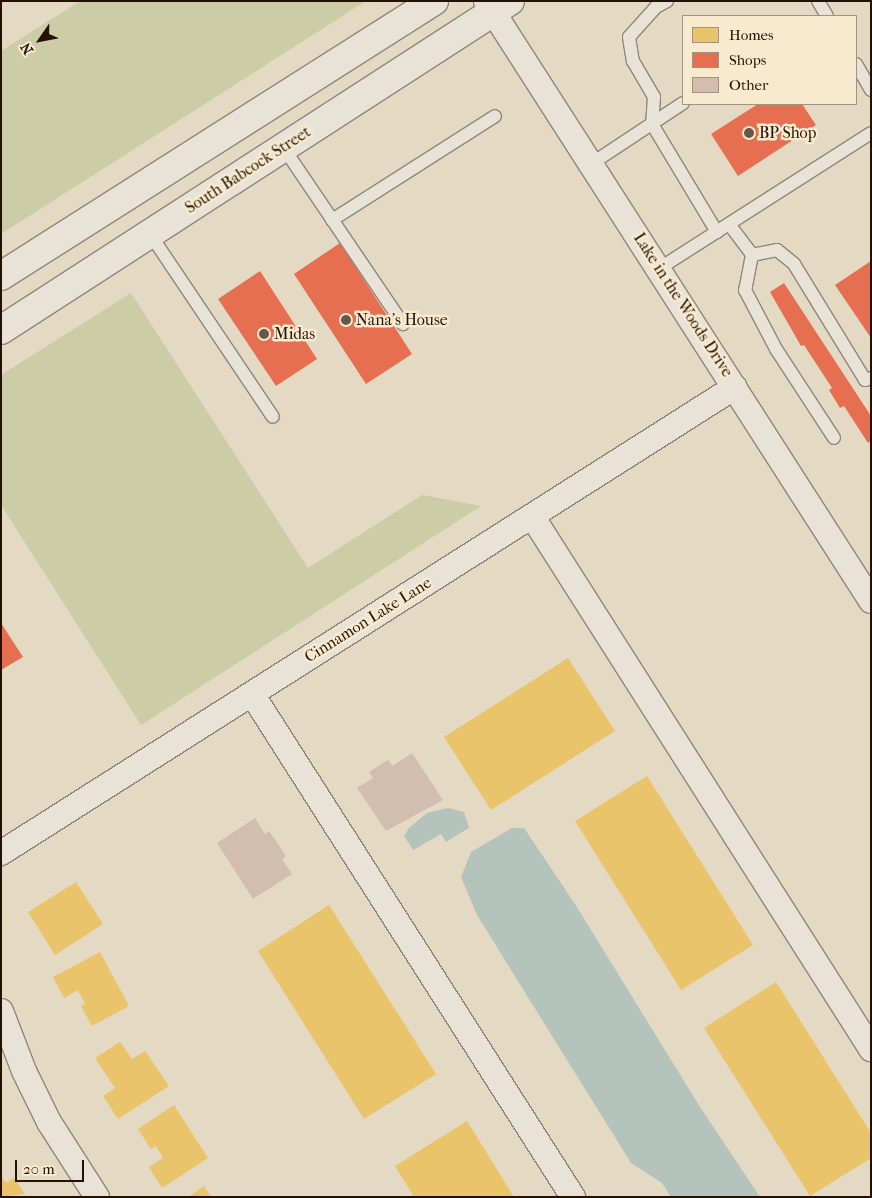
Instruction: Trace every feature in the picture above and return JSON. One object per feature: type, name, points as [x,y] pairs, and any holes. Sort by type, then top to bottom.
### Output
[{"type":"main road","points":[[1,276],[434,1]]},
{"type":"main road","name":"South Babcock Street","points":[[1,330],[284,147],[497,4]]},
{"type":"street","name":"Lake in the Woods Drive","points":[[497,4],[591,164],[660,268],[871,601]]},
{"type":"street","name":"Cinnamon Lake Lane","points":[[1,853],[735,387]]},
{"type":"street","points":[[532,516],[871,1049]]},
{"type":"street","points":[[252,694],[573,1197]]},
{"type":"street","points":[[1,1011],[24,1071],[49,1122],[97,1197]]},
{"type":"lane","points":[[667,1],[656,7],[629,37],[633,61],[654,97],[652,124],[717,232]]},
{"type":"lane","points":[[857,66],[871,90]]},
{"type":"lane","points":[[591,164],[682,104]]},
{"type":"lane","points":[[332,220],[495,116]]},
{"type":"lane","points":[[660,268],[871,133]]},
{"type":"lane","points":[[284,147],[403,324]]},
{"type":"lane","points":[[729,224],[752,255],[745,290],[776,349],[834,438]]},
{"type":"lane","points":[[150,234],[273,417]]},
{"type":"lane","points":[[752,255],[777,250],[794,264],[864,380],[871,378]]},
{"type":"green space","points":[[80,1],[366,1],[1,234],[1,51]]},
{"type":"green space","points":[[131,293],[308,568],[422,495],[481,506],[141,725],[1,505],[1,375]]},
{"type":"shaded area","points":[[448,808],[464,812],[469,828],[446,842],[441,834],[413,850],[404,836],[409,828],[427,813]]},
{"type":"shaded area","points":[[512,828],[524,828],[575,904],[700,1107],[760,1197],[671,1197],[662,1183],[631,1163],[477,915],[461,877],[471,852]]},
{"type":"building: Homes","points":[[568,658],[615,731],[491,810],[444,737]]},
{"type":"building: Homes","points":[[647,776],[753,945],[681,990],[575,821]]},
{"type":"building: Homes","points":[[76,882],[103,924],[55,955],[28,912]]},
{"type":"building: Homes","points":[[329,905],[436,1074],[364,1119],[258,951]]},
{"type":"building: Homes","points":[[100,952],[129,1006],[92,1026],[81,1006],[85,1004],[78,990],[64,998],[53,977]]},
{"type":"building: Homes","points":[[776,982],[871,1133],[871,1158],[810,1196],[704,1028]]},
{"type":"building: Homes","points":[[120,1042],[132,1059],[145,1051],[169,1086],[118,1119],[103,1096],[115,1088],[95,1058]]},
{"type":"building: Homes","points":[[174,1105],[208,1158],[162,1188],[149,1167],[163,1158],[156,1146],[151,1149],[138,1129]]},
{"type":"building: Homes","points":[[467,1121],[514,1197],[414,1197],[395,1166]]},
{"type":"building: Homes","points":[[1,1176],[6,1183],[14,1178],[25,1194],[1,1197]]},
{"type":"building: Homes","points":[[204,1186],[211,1197],[189,1197]]},
{"type":"building: Shops","points":[[756,105],[803,105],[816,125],[738,176],[711,134]]},
{"type":"building: Shops","points":[[340,243],[412,354],[366,384],[294,274]]},
{"type":"building: Shops","points":[[871,261],[871,338],[835,285]]},
{"type":"building: Shops","points":[[260,271],[317,359],[276,386],[218,299]]},
{"type":"building: Shops","points":[[784,283],[871,416],[871,441],[868,443],[844,406],[840,408],[829,390],[832,388],[804,345],[801,346],[770,292]]},
{"type":"building: Shops","points":[[1,623],[23,657],[1,670]]},
{"type":"building: Other","points":[[412,753],[443,800],[386,831],[357,788],[373,778],[369,772],[388,760],[392,766]]},
{"type":"building: Other","points":[[255,818],[265,834],[269,831],[286,856],[282,859],[292,874],[253,899],[217,843]]},
{"type":"place","name":"BP Shop","points":[[749,133]]},
{"type":"place","name":"Nana's House","points":[[346,320]]},
{"type":"place","name":"Midas","points":[[264,334]]}]
